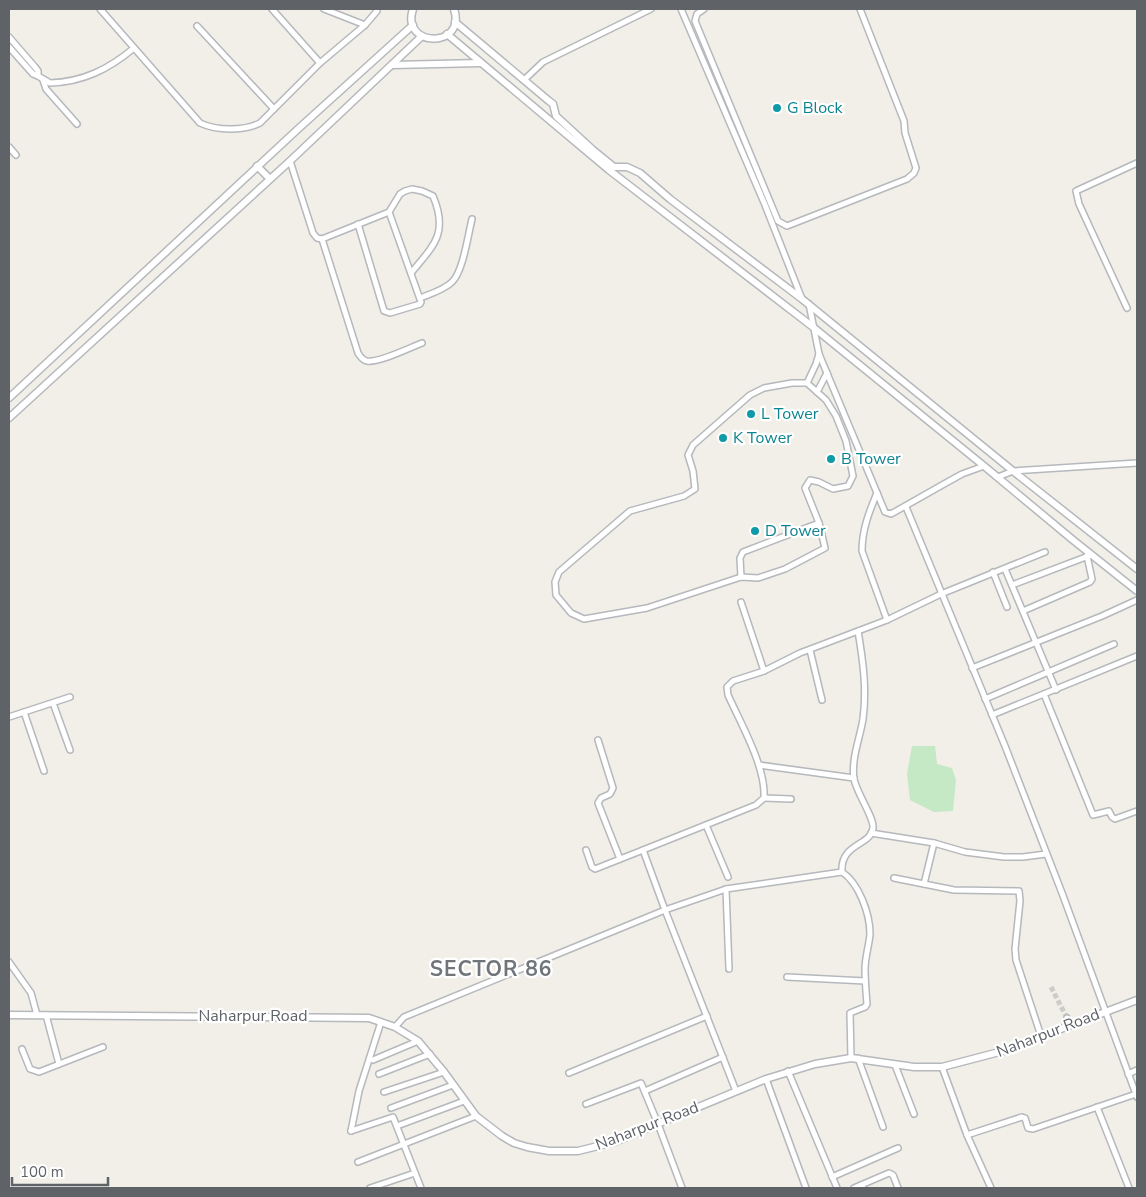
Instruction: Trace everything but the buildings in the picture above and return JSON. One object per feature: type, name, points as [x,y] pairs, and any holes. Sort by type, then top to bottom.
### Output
[{"type":"street","points":[[100,9],[200,123],[205,126],[239,129],[260,123],[320,63],[365,25],[377,12],[377,9]]},
{"type":"street","points":[[272,9],[320,63]]},
{"type":"street","points":[[324,9],[365,25]]},
{"type":"street","points":[[413,9],[411,18],[413,25],[422,36],[435,39],[447,34],[452,29],[455,22],[454,9]]},
{"type":"street","points":[[524,80],[543,62],[651,9]]},
{"type":"street","points":[[681,9],[765,204],[802,299]]},
{"type":"street","points":[[704,9],[697,14],[695,21],[778,220],[787,226],[907,179],[916,168],[905,133],[904,121],[860,9]]},
{"type":"street","points":[[455,22],[553,104],[556,116],[614,167],[627,167],[640,173],[670,200],[809,304],[1013,471],[1137,569]]},
{"type":"street","points":[[9,398],[257,166],[413,25]]},
{"type":"street","points":[[197,26],[274,109]]},
{"type":"street","points":[[447,34],[609,170],[813,327],[998,477],[1089,555],[1137,591]]},
{"type":"street","points":[[9,418],[290,161],[422,36]]},
{"type":"street","points":[[9,37],[38,71],[38,76]]},
{"type":"street","points":[[9,48],[33,74],[50,84],[99,72],[117,62],[134,48]]},
{"type":"street","points":[[392,65],[481,62]]},
{"type":"street","points":[[43,80],[46,89],[77,124]]},
{"type":"street","points":[[9,147],[16,155]]},
{"type":"street","points":[[290,161],[313,233],[317,238],[322,239],[389,212],[400,194],[405,190],[412,189],[434,196],[438,205],[440,229],[436,242],[411,273]]},
{"type":"street","points":[[1126,308],[1079,204],[1076,191],[1137,163]]},
{"type":"street","points":[[257,166],[270,179]]},
{"type":"street","points":[[358,224],[386,314],[420,304],[422,302],[389,212]]},
{"type":"street","points":[[420,298],[454,281],[459,270],[472,219]]},
{"type":"street","points":[[322,239],[358,353],[362,358],[367,361],[376,360],[422,343]]},
{"type":"street","points":[[809,304],[819,354],[885,512],[892,514],[956,477],[984,466]]},
{"type":"street","points":[[806,383],[819,354]]},
{"type":"street","points":[[816,392],[827,373]]},
{"type":"street","points":[[792,383],[806,383],[826,400],[836,416],[846,441],[853,476],[848,486],[833,489],[810,480],[805,488],[820,523],[825,548],[784,569],[758,578],[741,577],[647,608],[584,619],[571,613],[556,595],[555,582],[560,572],[630,511],[684,496],[695,489],[693,471],[688,455],[692,445],[750,395],[764,388],[792,383]]},
{"type":"street","points":[[998,477],[1013,471],[1137,463]]},
{"type":"street","points":[[878,493],[867,517],[862,552],[887,620]]},
{"type":"street","points":[[906,507],[992,715],[1136,1096],[1033,1129],[1028,1128],[1025,1118],[1022,1117],[967,1135]]},
{"type":"street","points":[[741,577],[740,558],[743,552],[820,523]]},
{"type":"street","points":[[764,798],[764,787],[759,765],[728,695],[727,687],[733,681],[764,671],[810,650],[887,620],[941,594],[1045,552]]},
{"type":"street","points":[[1012,586],[1089,555]]},
{"type":"street","points":[[1023,610],[1090,582],[1092,579],[1089,555]]},
{"type":"street","points":[[1005,568],[1056,690]]},
{"type":"street","points":[[993,572],[1006,607]]},
{"type":"street","points":[[972,668],[1137,600]]},
{"type":"street","points":[[741,602],[764,671]]},
{"type":"street","points":[[858,631],[864,669],[865,691],[863,719],[856,753],[854,778],[858,792],[872,821],[872,833]]},
{"type":"street","points":[[985,698],[1114,644]]},
{"type":"street","points":[[810,650],[822,700]]},
{"type":"street","points":[[992,715],[1137,656]]},
{"type":"street","points":[[1044,694],[1093,815],[1109,811],[1112,817],[1116,819],[1137,811]]},
{"type":"street","points":[[9,717],[70,697]]},
{"type":"street","points":[[53,703],[70,750]]},
{"type":"street","points":[[24,712],[44,771]]},
{"type":"street","points":[[598,740],[613,788],[610,794],[601,798],[598,803],[620,859]]},
{"type":"street","points":[[759,765],[854,778]]},
{"type":"street","points":[[586,850],[592,867],[595,869],[756,805],[764,798],[791,799]]},
{"type":"street","points":[[706,825],[728,878]]},
{"type":"street","points":[[842,872],[842,865],[848,852],[872,833],[934,844],[966,852],[1004,857],[1046,854]]},
{"type":"street","points":[[924,884],[934,844]]},
{"type":"street","points":[[643,850],[736,1091]]},
{"type":"street","points":[[395,1027],[404,1017],[665,910],[726,889],[842,872],[849,877],[855,886],[869,924],[865,967],[867,1006],[852,1011],[849,1016],[854,1058],[884,1127]]},
{"type":"street","points":[[894,878],[954,890],[1019,891],[1016,960],[1041,1036]]},
{"type":"street","points":[[726,889],[730,969]]},
{"type":"street","points":[[9,962],[31,993],[37,1015]]},
{"type":"street","points":[[787,976],[865,981]]},
{"type":"street","name":"Naharpur Road","points":[[9,1015],[338,1016],[369,1018],[395,1027],[418,1041],[444,1072],[476,1116],[514,1143],[549,1151],[578,1151],[614,1142],[788,1071],[830,1060],[854,1058],[914,1067],[942,1067],[983,1057],[1137,1000]]},
{"type":"street","points":[[46,1015],[59,1064]]},
{"type":"street","points":[[569,1073],[707,1016]]},
{"type":"street","points":[[1067,1018],[1071,1025]]},
{"type":"street","points":[[381,1022],[359,1092],[351,1131],[393,1116],[421,1188]]},
{"type":"street","points":[[373,1060],[418,1041]]},
{"type":"street","points":[[22,1049],[28,1064],[34,1071],[39,1072],[103,1047]]},
{"type":"street","points":[[379,1074],[430,1054]]},
{"type":"street","points":[[645,1091],[723,1057]]},
{"type":"street","points":[[895,1065],[914,1114]]},
{"type":"street","points":[[942,1067],[967,1135],[990,1188]]},
{"type":"street","points":[[1128,1074],[1137,1070]]},
{"type":"street","points":[[788,1071],[837,1188]]},
{"type":"street","points":[[384,1092],[444,1072]]},
{"type":"street","points":[[766,1079],[806,1188]]},
{"type":"street","points":[[586,1104],[639,1083],[642,1085],[682,1188]]},
{"type":"street","points":[[391,1108],[453,1085]]},
{"type":"street","points":[[397,1126],[464,1101]]},
{"type":"street","points":[[1097,1107],[1129,1188]]},
{"type":"street","points":[[358,1162],[476,1116]]},
{"type":"street","points":[[832,1177],[898,1148]]},
{"type":"street","points":[[370,1188],[415,1173]]},
{"type":"street","points":[[854,1188],[862,1187],[890,1173],[893,1175],[898,1188]]},
{"type":"green space","points":[[912,746],[935,746],[937,764],[952,768],[956,780],[953,811],[934,812],[910,800],[907,774]]},
{"type":"tunnel","points":[[1051,987],[1067,1018]]},
{"type":"place","name":"G Block","points":[[777,108]]},
{"type":"place","name":"L Tower","points":[[751,414]]},
{"type":"place","name":"K Tower","points":[[723,438]]},
{"type":"place","name":"B Tower","points":[[831,459]]},
{"type":"place","name":"D Tower","points":[[755,531]]},
{"type":"district","name":"SECTOR 86","points":[[491,969]]}]
